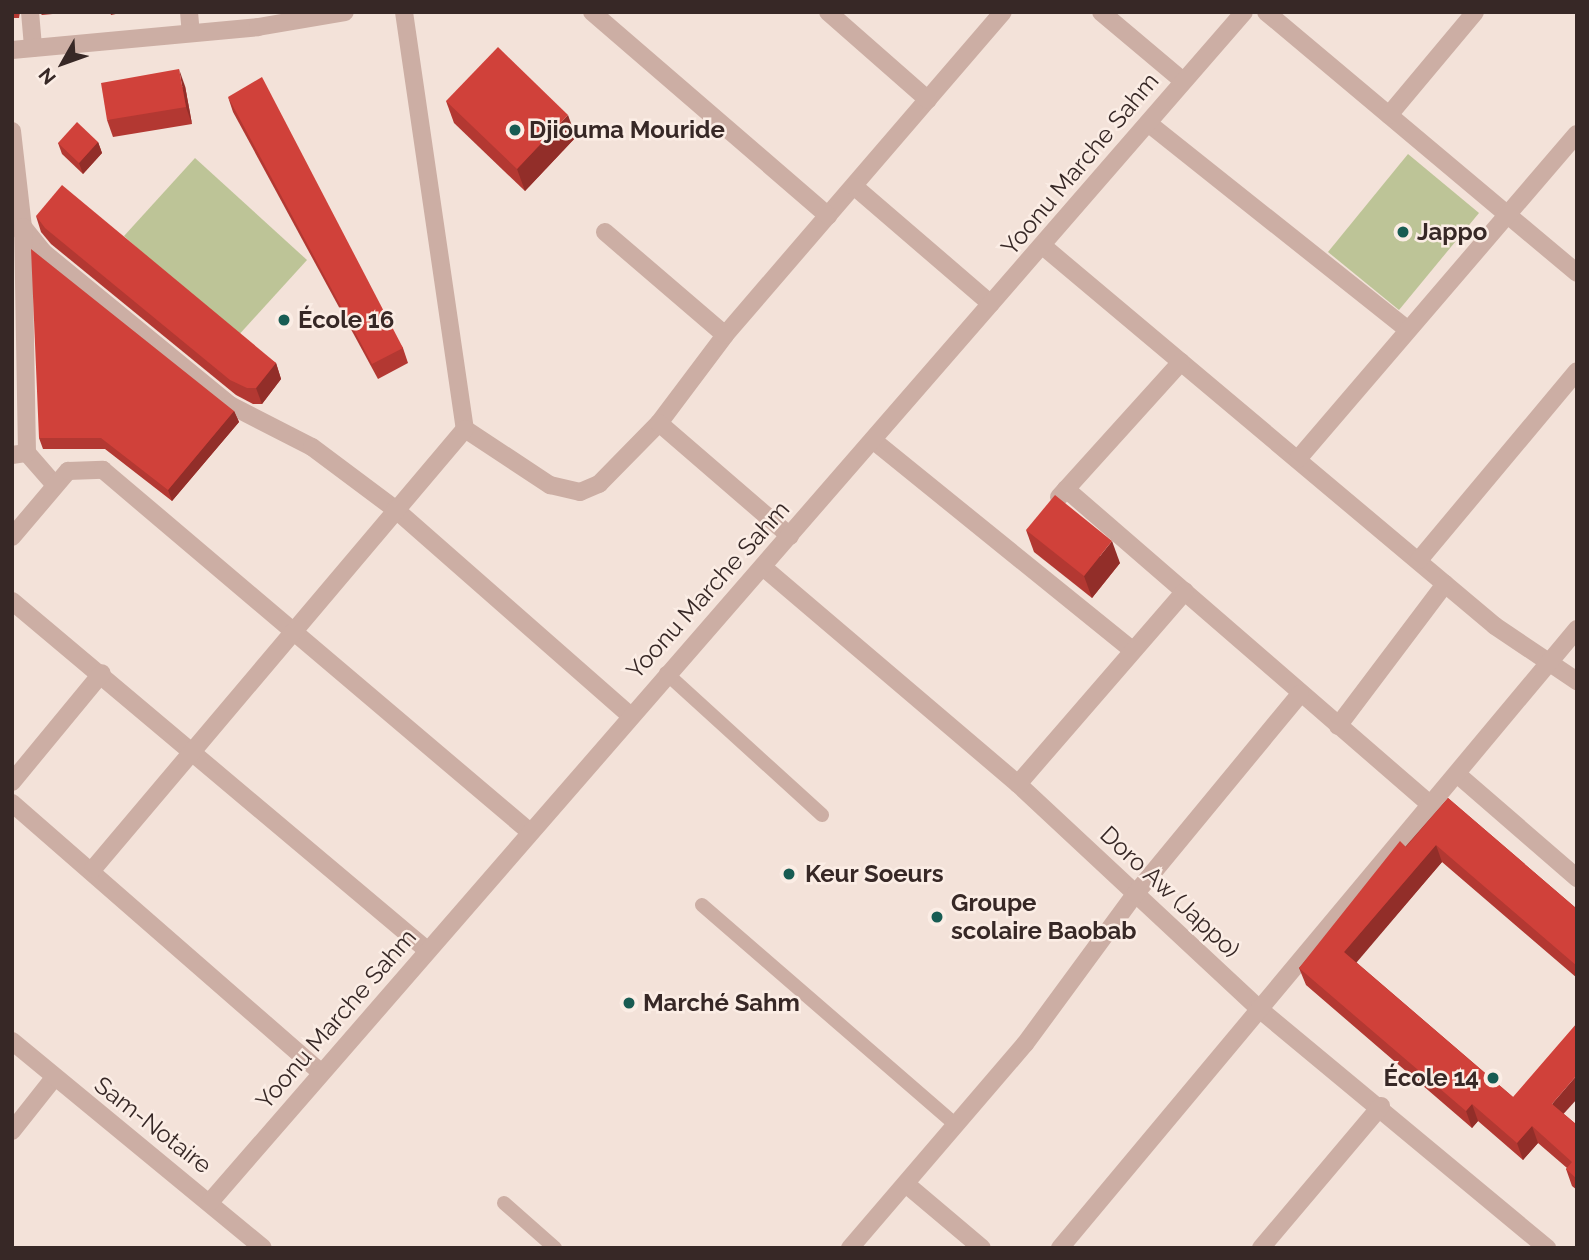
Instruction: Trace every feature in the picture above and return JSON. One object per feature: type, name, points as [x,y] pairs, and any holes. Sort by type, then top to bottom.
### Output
[{"type":"street","points":[[30,12],[33,48]]},
{"type":"street","points":[[189,12],[191,33]]},
{"type":"street","points":[[12,50],[191,33],[345,12]]},
{"type":"street","points":[[404,12],[465,429],[550,485],[580,492],[599,484],[659,422],[725,335],[1003,12]]},
{"type":"street","points":[[592,12],[828,216]]},
{"type":"street","points":[[828,12],[928,100]]},
{"type":"street","points":[[1101,12],[1183,81]]},
{"type":"street","name":"Yoonu Marche Sahm","points":[[210,1202],[628,715],[763,567],[990,304],[1044,247],[1244,12]]},
{"type":"street","points":[[1266,12],[1577,273]]},
{"type":"street","points":[[1389,115],[1475,12]]},
{"type":"street","points":[[1148,123],[1406,328]]},
{"type":"street","points":[[12,131],[18,228],[19,454],[54,484]]},
{"type":"street","points":[[1298,459],[1406,328],[1577,134]]},
{"type":"street","points":[[855,187],[990,304]]},
{"type":"street","points":[[18,228],[43,252],[230,405],[312,447],[396,509],[628,715]]},
{"type":"street","points":[[606,232],[725,335]]},
{"type":"street","points":[[1044,247],[1495,626],[1551,659],[1577,681]]},
{"type":"street","points":[[1049,510],[1181,362]]},
{"type":"street","points":[[1419,560],[1577,370]]},
{"type":"street","points":[[659,422],[790,536]]},
{"type":"street","points":[[93,869],[190,748],[465,429]]},
{"type":"street","points":[[874,441],[1020,547],[1131,649]]},
{"type":"street","points":[[12,537],[54,484],[80,467],[120,480],[289,632],[530,832]]},
{"type":"street","points":[[1066,489],[1429,803]]},
{"type":"street","name":"Doro Aw (Jappo)","points":[[763,567],[1018,784],[1258,1008],[1381,1106],[1547,1248]]},
{"type":"street","points":[[1338,726],[1445,584]]},
{"type":"street","points":[[1018,784],[1131,649],[1185,591]]},
{"type":"street","points":[[12,601],[102,673],[427,950]]},
{"type":"street","points":[[1060,1248],[1577,629]]},
{"type":"street","points":[[12,782],[102,673]]},
{"type":"street","points":[[850,1248],[956,1125],[1105,943],[1136,893],[1300,694]]},
{"type":"street","points":[[1457,774],[1577,878]]},
{"type":"street","points":[[12,803],[93,869],[321,1073]]},
{"type":"street","name":"Sam-Notaire","points":[[12,1041],[263,1248]]},
{"type":"street","points":[[12,1130],[54,1078]]},
{"type":"street","points":[[1261,1248],[1381,1106]]},
{"type":"street","points":[[906,1184],[982,1248]]},
{"type":"lane","points":[[666,673],[822,815]]},
{"type":"lane","points":[[702,905],[956,1125]]},
{"type":"lane","points":[[504,1203],[555,1248]]},
{"type":"green space","name":"Jappo","points":[[1408,154],[1479,213],[1399,310],[1328,252]]},
{"type":"green space","points":[[195,158],[307,260],[236,338],[124,236]]},
{"type":"building","name":"Djiouma Mouride","points":[[498,47],[568,115],[517,169],[446,101]]},
{"type":"building","points":[[179,69],[186,107],[107,120],[101,83]]},
{"type":"building","points":[[262,77],[403,348],[372,364],[228,97]]},
{"type":"building","points":[[77,122],[98,142],[79,163],[58,143]]},
{"type":"building","points":[[62,185],[276,363],[256,388],[247,388],[230,380],[45,228],[36,216]]},
{"type":"building","points":[[31,249],[234,411],[168,490],[101,438],[39,438]]},
{"type":"building","points":[[1055,495],[1112,541],[1084,576],[1026,530]]},
{"type":"building","points":[[1448,798],[1577,909],[1577,966],[1436,845],[1344,952],[1513,1097],[1577,1023],[1577,1075],[1552,1104],[1577,1125],[1577,1179],[1566,1169],[1572,1162],[1532,1126],[1517,1143],[1472,1104],[1466,1111],[1299,968],[1400,841],[1406,847]]},
{"type":"place","name":"Djiouma Mouride","points":[[515,130]]},
{"type":"place","name":"Jappo","points":[[1403,232]]},
{"type":"place","name":"École 16","points":[[284,320]]},
{"type":"place","name":"Keur Soeurs","points":[[789,874]]},
{"type":"place","name":"Groupe scolaire Baobab","points":[[937,917]]},
{"type":"place","name":"Marché Sahm","points":[[629,1003]]},
{"type":"place","name":"École 14","points":[[1493,1078]]}]
